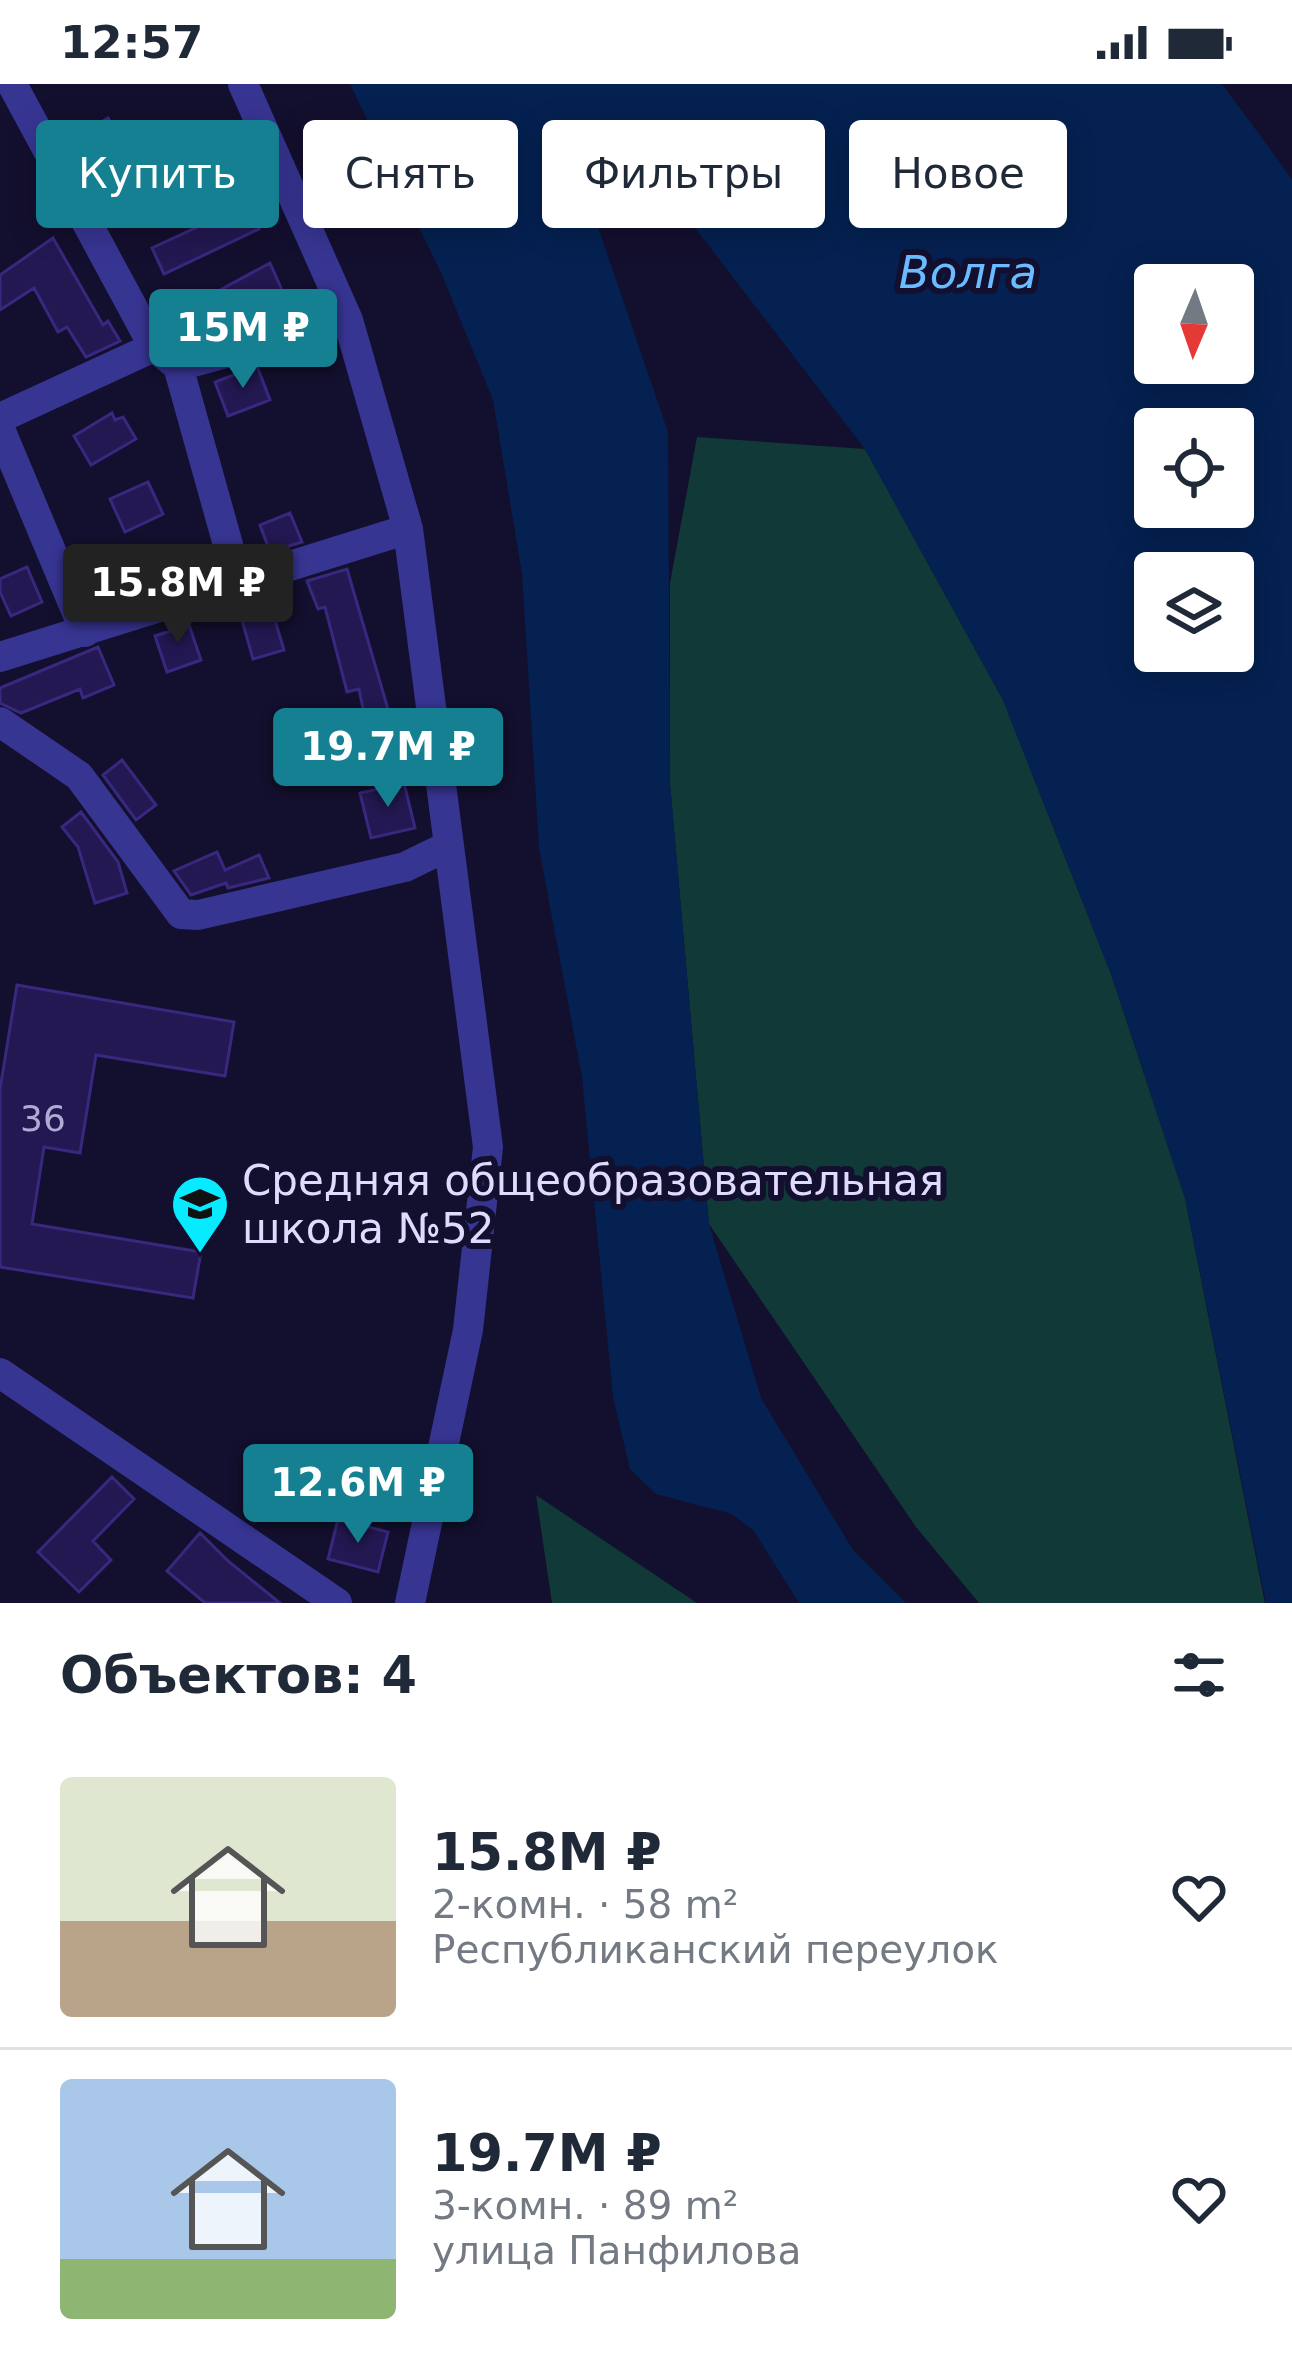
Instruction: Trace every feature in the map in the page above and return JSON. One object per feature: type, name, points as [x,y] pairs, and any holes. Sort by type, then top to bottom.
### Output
[{"type":"street","points":[[12,84],[166,357],[239,584]]},
{"type":"street","points":[[243,84],[348,320],[408,529],[488,1147],[467,1330],[410,1603]]},
{"type":"street","points":[[0,418],[166,357],[348,320]]},
{"type":"street","points":[[0,429],[85,632]]},
{"type":"street","points":[[0,657],[408,529]]},
{"type":"street","points":[[0,722],[79,776],[181,914],[198,915],[405,867],[448,846]]},
{"type":"street","points":[[0,1373],[337,1603]]},
{"type":"green space","points":[[697,437],[865,449],[1003,700],[1111,974],[1185,1198],[1265,1603],[979,1603],[916,1527],[709,1224],[670,784],[670,583]]},
{"type":"green space","points":[[536,1495],[697,1603],[552,1603]]},
{"type":"water","name":"Волга","points":[[350,84],[1222,84],[1292,179],[1292,1603],[1266,1603],[1185,1198],[1111,974],[1003,700],[865,449],[695,228],[825,228],[825,120],[542,120],[542,228],[599,228],[668,432],[670,784],[709,1224],[761,1398],[853,1550],[906,1603],[799,1603],[754,1531],[732,1514],[656,1494],[630,1469],[613,1397],[582,1077],[539,848],[522,574],[493,400],[419,228],[518,228],[518,120],[367,120]]},
{"type":"building","points":[[195,228],[259,229],[164,274],[152,248]]},
{"type":"building","points":[[53,238],[103,325],[108,321],[120,341],[86,357],[67,327],[58,332],[34,288],[0,310],[0,275]]},
{"type":"building","points":[[270,263],[293,315],[265,322],[263,315],[201,340],[185,309]]},
{"type":"building","points":[[257,366],[270,400],[228,416],[215,382]]},
{"type":"building","points":[[112,413],[115,420],[123,417],[136,439],[91,465],[74,436]]},
{"type":"building","points":[[148,482],[163,514],[125,532],[110,499]]},
{"type":"building","points":[[290,513],[302,542],[270,552],[260,525]]},
{"type":"building","points":[[27,567],[42,602],[11,616],[0,592],[0,579]]},
{"type":"building","points":[[347,569],[397,740],[371,748],[359,689],[347,692],[325,607],[318,609],[307,581]]},
{"type":"building","points":[[267,594],[284,650],[253,659],[237,603]]},
{"type":"building","points":[[187,619],[201,660],[167,672],[155,636],[170,631],[167,625]]},
{"type":"building","points":[[98,647],[114,685],[83,698],[80,689],[21,713],[0,703],[0,688]]},
{"type":"building","points":[[122,760],[156,805],[136,820],[103,775]]},
{"type":"building","points":[[404,783],[415,828],[371,838],[360,793]]},
{"type":"building","points":[[81,812],[118,862],[127,893],[95,903],[78,847],[62,827]]},
{"type":"building","points":[[217,852],[225,870],[259,855],[269,878],[228,888],[226,883],[191,895],[174,871]]},
{"type":"building","points":[[17,985],[234,1022],[225,1076],[96,1055],[80,1153],[44,1147],[32,1224],[201,1252],[193,1298],[0,1267],[0,1089]]},
{"type":"building","points":[[112,1477],[134,1499],[93,1541],[111,1560],[79,1592],[38,1552]]},
{"type":"building","points":[[338,1519],[388,1532],[378,1572],[328,1559]]},
{"type":"building","points":[[200,1533],[280,1603],[205,1603],[167,1571]]},
{"type":"place","name":"Средняя общеобразовательная школа №52","points":[[200,1255]]}]
